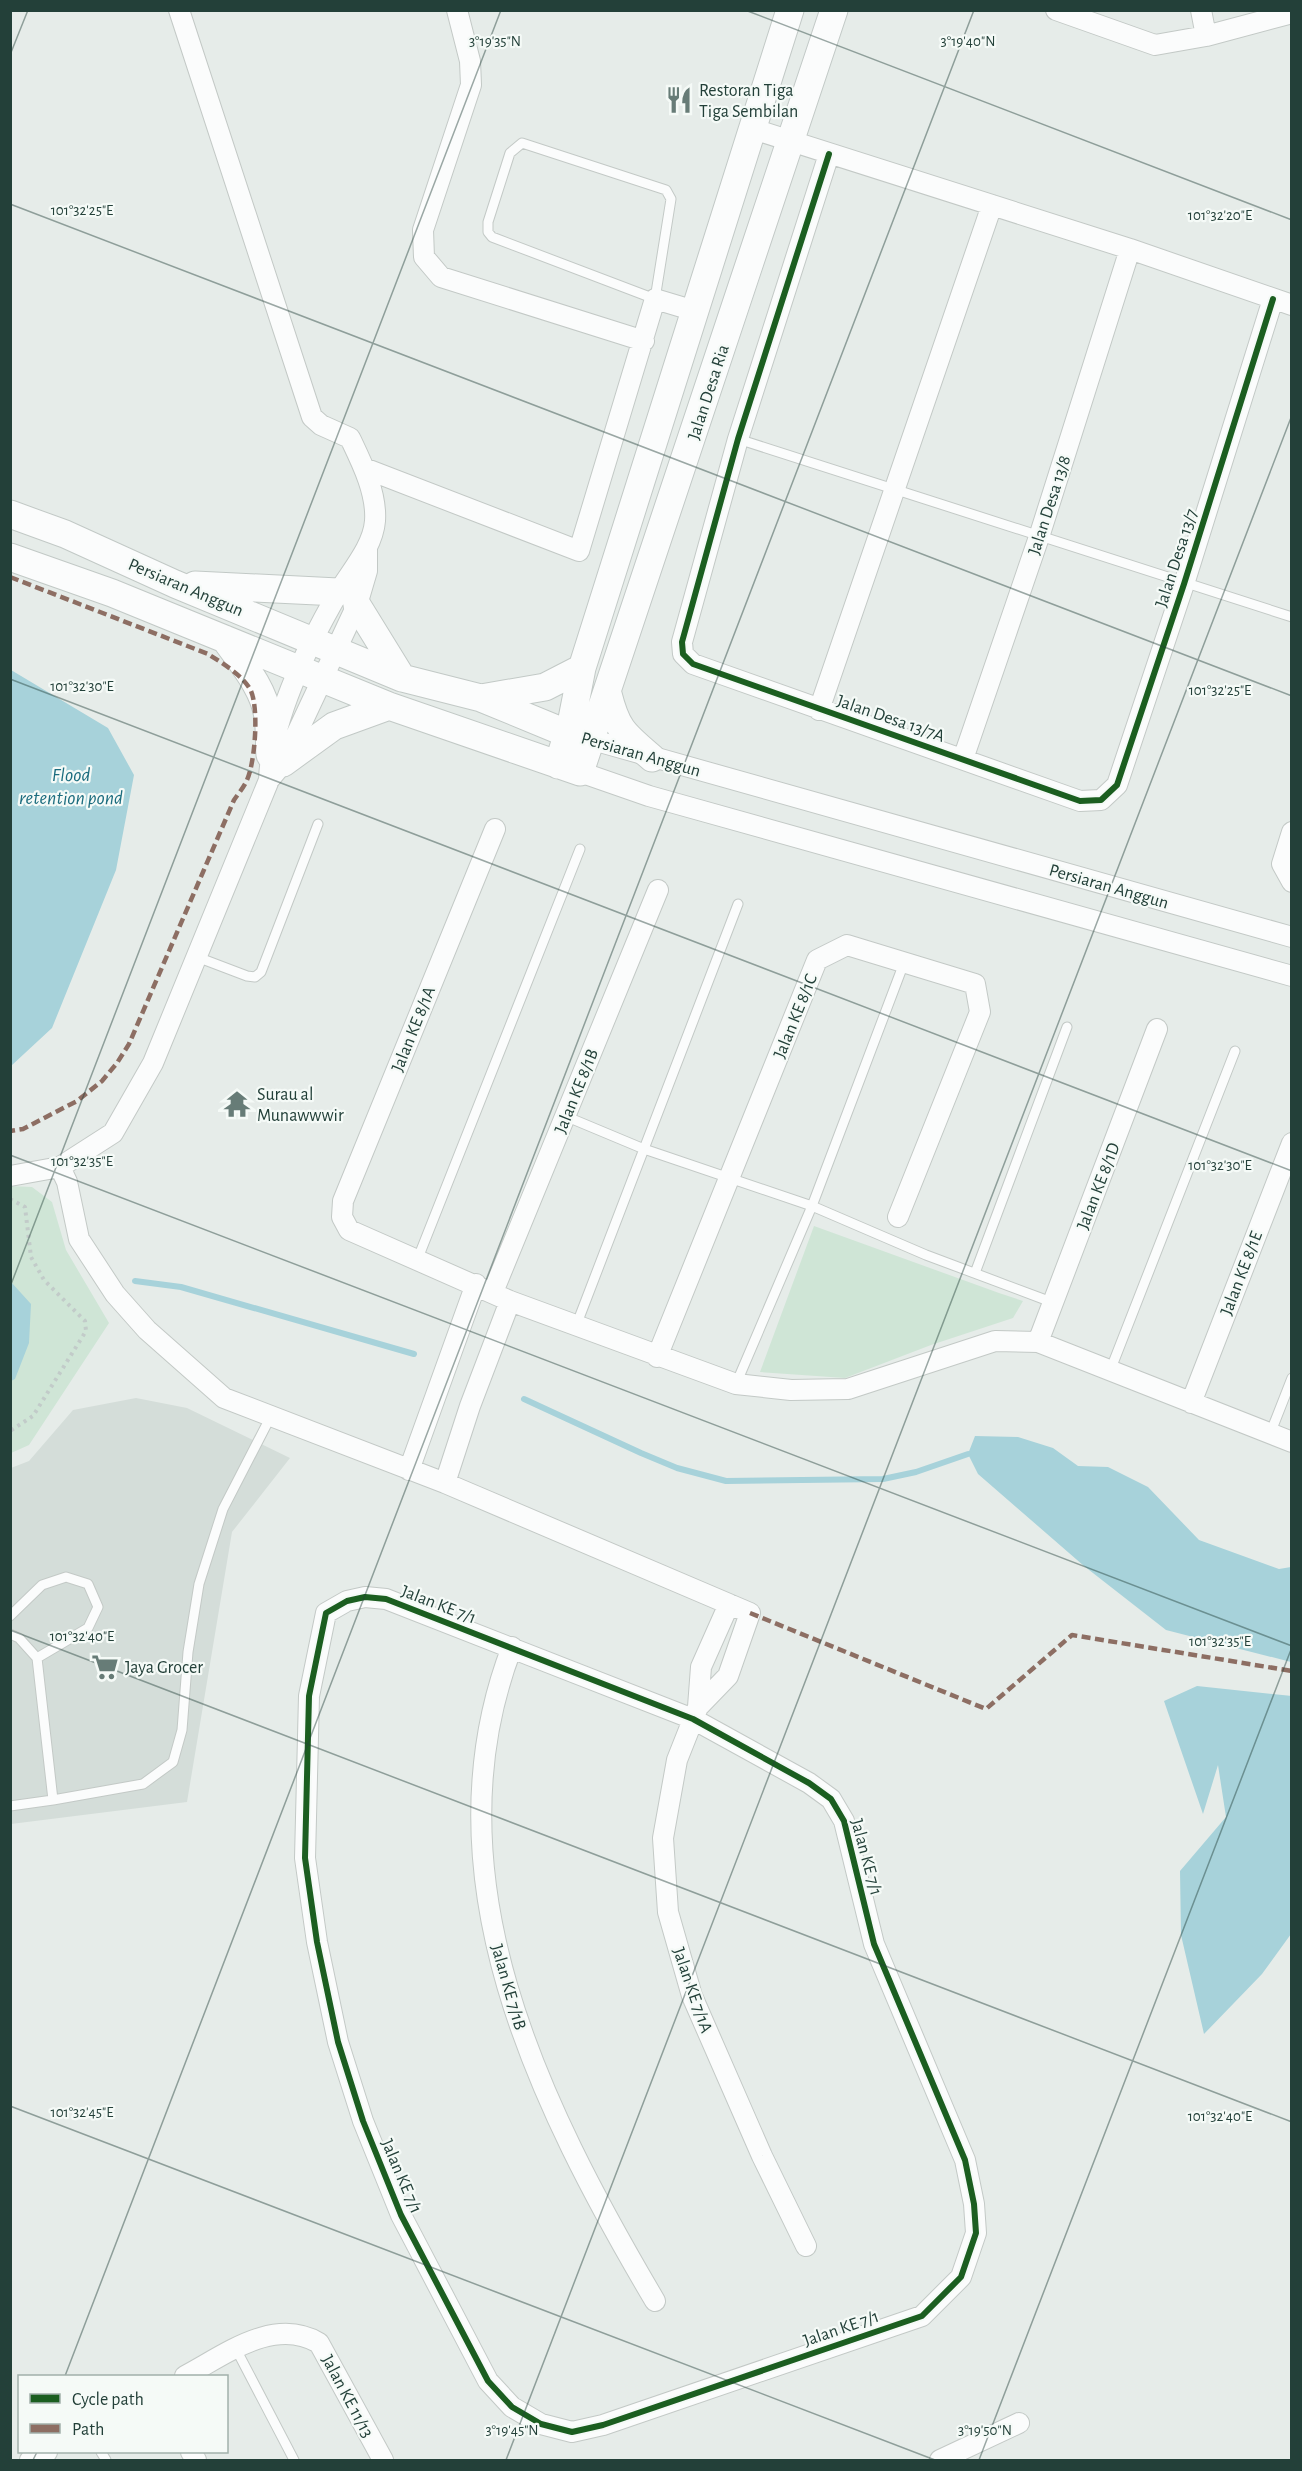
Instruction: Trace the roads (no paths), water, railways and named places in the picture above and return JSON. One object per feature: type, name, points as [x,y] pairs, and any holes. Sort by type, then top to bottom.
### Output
[{"type":"main road","name":"Jalan Desa Ria","points":[[569,769],[566,733],[572,719],[582,668],[790,10]]},
{"type":"main road","name":"Jalan Desa Ria","points":[[569,769],[593,740],[834,10]]},
{"type":"main road","name":"Persiaran Anggun","points":[[10,514],[64,534],[175,584],[402,678],[481,698],[566,733],[593,740]]},
{"type":"main road","name":"Persiaran Anggun","points":[[10,556],[112,593],[389,706],[569,769]]},
{"type":"main road","points":[[175,584],[348,598],[402,678]]},
{"type":"main road","points":[[225,639],[244,665],[264,702],[274,766],[334,726],[389,706]]},
{"type":"main road","points":[[481,698],[545,687],[582,668]]},
{"type":"main road","points":[[608,694],[615,722],[652,758]]},
{"type":"street","points":[[10,1176],[60,1167],[113,1133],[153,1063],[198,957],[310,673],[348,598],[367,571],[367,546],[375,522],[374,502],[364,468],[350,438],[321,425],[312,417],[179,10]]},
{"type":"street","points":[[457,10],[470,62],[471,85],[423,230],[424,257],[441,277],[644,341]]},
{"type":"street","points":[[1056,10],[1155,45],[1206,36],[1292,13]]},
{"type":"street","points":[[1201,10],[1206,36]]},
{"type":"street","points":[[753,129],[1130,249],[1282,302]]},
{"type":"street","points":[[738,439],[829,154]]},
{"type":"street","points":[[819,710],[896,491],[992,205]]},
{"type":"street","name":"Jalan Desa 13/8","points":[[963,759],[1039,537],[1130,249]]},
{"type":"street","points":[[364,468],[579,551],[655,299],[695,311]]},
{"type":"street","name":"Jalan Desa 13/7","points":[[1080,801],[1101,800],[1117,785],[1282,302]]},
{"type":"street","name":"Jalan Desa 13/7A","points":[[738,439],[682,642],[683,654],[693,664],[1080,801]]},
{"type":"street","name":"Persiaran Anggun","points":[[593,740],[1292,937]]},
{"type":"street","name":"Persiaran Anggun","points":[[569,769],[649,796],[1292,976]]},
{"type":"street","name":"Jalan KE 8/1A","points":[[417,1258],[350,1230],[342,1217],[343,1201],[495,829]]},
{"type":"street","points":[[1290,881],[1282,864],[1292,832]]},
{"type":"street","name":"Jalan KE 8/1B","points":[[493,1292],[658,890]]},
{"type":"street","name":"Jalan KE 8/1C","points":[[657,1357],[818,960],[847,945],[975,984],[980,1012],[898,1217]]},
{"type":"street","name":"Jalan KE 8/1D","points":[[1038,1342],[1156,1029]]},
{"type":"street","name":"Jalan KE 8/1E","points":[[1191,1403],[1292,1143]]},
{"type":"street","points":[[60,1167],[67,1182],[78,1239],[115,1294],[147,1330],[224,1398],[445,1483],[750,1613],[728,1676],[695,1713]]},
{"type":"street","points":[[417,1258],[576,1326],[736,1384],[791,1390],[848,1389],[995,1341],[1038,1342],[1292,1442]]},
{"type":"street","points":[[409,1470],[455,1344],[493,1292]]},
{"type":"street","points":[[445,1483],[489,1356],[493,1292]]},
{"type":"street","name":"Jalan KE 7/1","points":[[365,1597],[386,1599],[512,1647],[695,1713],[831,1799],[844,1821],[874,1944],[965,2160],[974,2204],[975,2233],[961,2277],[922,2316],[603,2425],[572,2432],[541,2424],[512,2407],[488,2381],[401,2215],[363,2121],[338,2042],[316,1942],[305,1858],[309,1696],[326,1613],[347,1601],[365,1597]]},
{"type":"street","points":[[695,1713],[701,1667],[729,1604]]},
{"type":"street","name":"Jalan KE 7/1B","points":[[512,1647],[501,1676],[485,1742],[482,1824],[488,1910],[509,1997],[542,2087],[613,2230],[655,2301]]},
{"type":"street","name":"Jalan KE 7/1A","points":[[695,1713],[677,1760],[663,1838],[668,1912],[692,1996],[762,2156],[806,2246]]},
{"type":"street","name":"Jalan KE 11/13","points":[[236,2349],[251,2341],[282,2332],[308,2336],[319,2343],[382,2460]]},
{"type":"street","points":[[187,2375],[236,2349]]},
{"type":"street","points":[[940,2460],[1019,2423]]},
{"type":"lane","points":[[522,143],[528,144],[666,190],[671,200],[655,299],[492,237],[488,232],[488,222],[513,148],[522,143]]},
{"type":"lane","points":[[738,439],[1292,617]]},
{"type":"lane","points":[[198,957],[248,976],[255,977],[261,972],[318,824]]},
{"type":"lane","points":[[417,1258],[580,849]]},
{"type":"lane","points":[[576,1326],[738,904]]},
{"type":"lane","points":[[736,1384],[812,1206],[904,963]]},
{"type":"lane","points":[[975,1273],[1067,1027]]},
{"type":"lane","points":[[1110,1371],[1235,1051]]},
{"type":"lane","points":[[565,1116],[644,1149],[812,1206],[926,1255],[1054,1303]]},
{"type":"lane","points":[[1270,1434],[1292,1378]]},
{"type":"lane","points":[[10,1806],[143,1784],[173,1762],[182,1730],[188,1652],[199,1584],[223,1509],[271,1416]]},
{"type":"lane","points":[[10,1616],[42,1585],[66,1577],[88,1584],[98,1607],[88,1628],[37,1658]]},
{"type":"lane","points":[[10,1634],[19,1638],[37,1658],[53,1800]]},
{"type":"lane","points":[[236,2349],[294,2460]]},
{"type":"water","name":"Flood retention pond","points":[[11,670],[108,728],[134,775],[116,870],[52,1028],[11,1066]]},
{"type":"water","points":[[11,1282],[31,1304],[29,1343],[15,1379],[11,1381]]},
{"type":"water","points":[[975,1436],[1018,1437],[1053,1448],[1078,1466],[1108,1467],[1148,1487],[1199,1540],[1279,1569],[1291,1567],[1291,1662],[1166,1630],[1084,1566],[978,1474],[968,1454]]},
{"type":"water","points":[[1197,1686],[1292,1696],[1291,1934],[1262,1974],[1204,2034],[1181,1935],[1180,1871],[1226,1817],[1218,1765],[1203,1814],[1164,1701]]},
{"type":"waterway","points":[[135,1281],[181,1287],[414,1354]]},
{"type":"waterway","points":[[524,1399],[677,1468],[726,1481],[883,1479],[916,1472],[968,1454]]},
{"type":"place","name":"Restoran Tiga Tiga Sembilan","points":[[679,100]]},
{"type":"place","name":"Surau al Munawwwir","points":[[237,1104]]},
{"type":"place","name":"Jaya Grocer","points":[[105,1667]]}]
